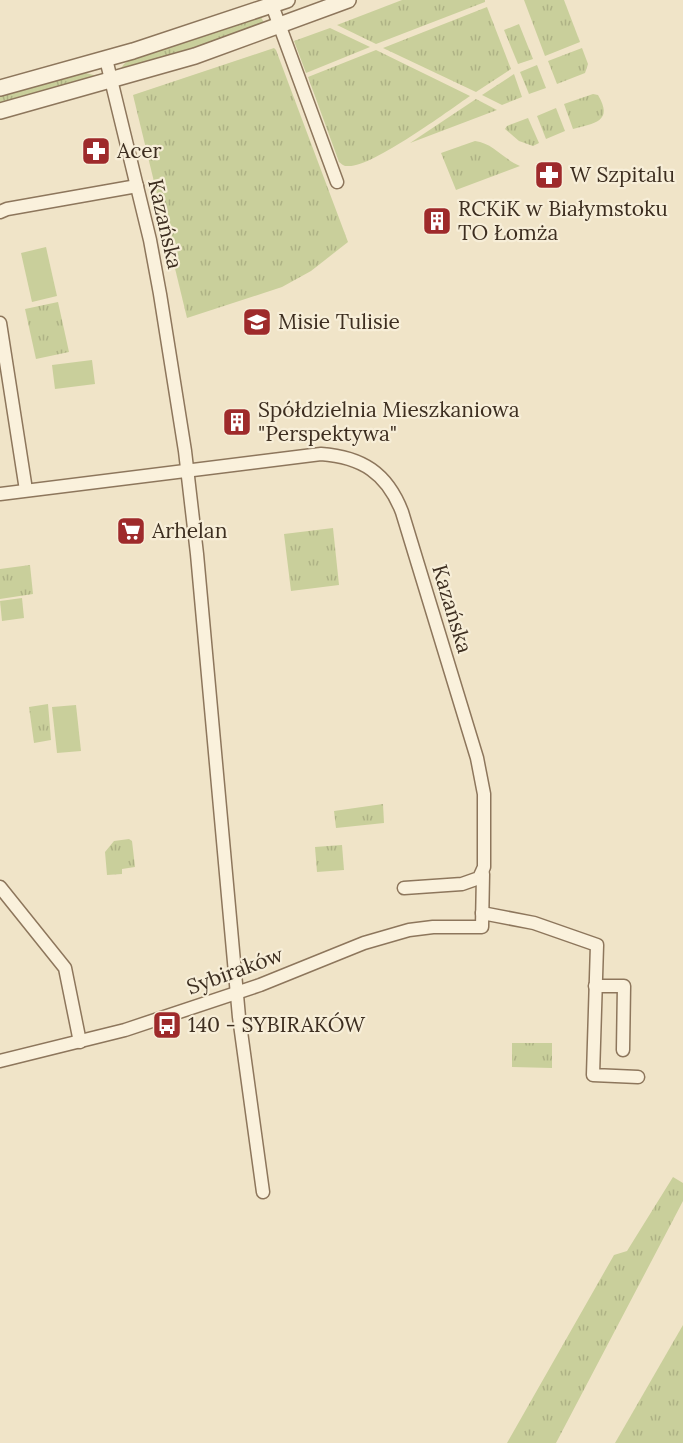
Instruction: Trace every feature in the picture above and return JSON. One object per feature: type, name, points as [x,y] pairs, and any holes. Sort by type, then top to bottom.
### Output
[{"type":"street","points":[[0,111],[195,56],[348,0]]},
{"type":"street","points":[[0,88],[106,59],[279,3],[279,26],[337,182]]},
{"type":"street","name":"Kazańska","points":[[106,59],[160,294],[188,471],[237,992],[263,1192]]},
{"type":"street","points":[[0,212],[137,186]]},
{"type":"street","points":[[0,324],[26,490]]},
{"type":"street","name":"Kazańska","points":[[188,471],[321,454],[364,464],[390,486],[402,512],[482,774],[484,812],[482,927]]},
{"type":"street","points":[[0,494],[188,471]]},
{"type":"street","points":[[404,888],[462,884],[475,881],[483,874]]},
{"type":"street","points":[[0,887],[65,968],[80,1042]]},
{"type":"street","points":[[482,913],[534,923],[597,945],[593,1075],[638,1077]]},
{"type":"street","name":"Sybiraków","points":[[0,1061],[125,1030],[237,992],[364,943],[409,930],[434,927],[482,927]]},
{"type":"street","points":[[595,986],[624,986],[623,1050]]},
{"type":"green space","points":[[402,0],[485,0],[485,2],[376,44],[337,25]]},
{"type":"green space","points":[[524,0],[564,0],[580,42],[545,56]]},
{"type":"green space","points":[[487,7],[511,69],[476,92],[383,48]]},
{"type":"green space","points":[[261,17],[264,23],[195,48],[119,71],[131,59]]},
{"type":"green space","points":[[519,24],[533,59],[518,64],[504,30]]},
{"type":"green space","points":[[330,28],[370,47],[306,73],[294,41]]},
{"type":"green space","points":[[274,48],[348,242],[311,271],[282,287],[187,318],[133,95]]},
{"type":"green space","points":[[582,48],[588,64],[585,73],[557,84],[548,61]]},
{"type":"green space","points":[[376,50],[470,96],[390,149],[358,164],[344,166],[339,162],[308,77]]},
{"type":"green space","points":[[537,65],[546,88],[529,94],[520,72]]},
{"type":"green space","points":[[86,73],[100,77],[0,104],[0,95]]},
{"type":"green space","points":[[514,74],[522,97],[502,105],[482,95]]},
{"type":"green space","points":[[593,94],[598,95],[604,111],[603,116],[594,123],[573,129],[564,104]]},
{"type":"green space","points":[[476,99],[497,110],[410,143]]},
{"type":"green space","points":[[556,108],[565,131],[546,139],[537,116]]},
{"type":"green space","points":[[528,118],[539,143],[533,146],[519,141],[505,129],[507,126]]},
{"type":"green space","points":[[475,141],[493,148],[520,166],[456,190],[441,153]]},
{"type":"green space","points":[[46,247],[57,296],[32,302],[21,253]]},
{"type":"green space","points":[[58,302],[69,352],[36,359],[25,309]]},
{"type":"green space","points":[[92,360],[95,384],[55,389],[52,365]]},
{"type":"green space","points":[[333,528],[339,585],[291,591],[284,534]]},
{"type":"green space","points":[[30,565],[33,594],[0,599],[0,569]]},
{"type":"green space","points":[[22,598],[24,618],[2,621],[0,601]]},
{"type":"green space","points":[[48,704],[51,740],[34,743],[29,707]]},
{"type":"green space","points":[[76,705],[81,751],[57,753],[52,707]]},
{"type":"green space","points":[[383,804],[384,823],[336,828],[334,811]]},
{"type":"green space","points":[[129,839],[132,841],[135,867],[122,869],[122,874],[107,875],[105,852],[114,841]]},
{"type":"green space","points":[[342,845],[344,870],[317,872],[315,847]]},
{"type":"green space","points":[[512,1043],[552,1043],[552,1068],[512,1067]]},
{"type":"green space","points":[[673,1177],[683,1183],[683,1201],[556,1443],[507,1443],[614,1255],[627,1251]]},
{"type":"green space","points":[[683,1325],[683,1443],[615,1443]]},
{"type":"place","name":"Acer","points":[[96,151]]},
{"type":"place","name":"W Szpitalu","points":[[549,175]]},
{"type":"place","name":"RCKiK w Białymstoku TO Łomża","points":[[437,221]]},
{"type":"place","name":"Misie Tulisie","points":[[257,322]]},
{"type":"place","name":"Spółdzielnia Mieszkaniowa \"Perspektywa\"","points":[[237,422]]},
{"type":"place","name":"Arhelan","points":[[131,531]]},
{"type":"place","name":"140 - SYBIRAKÓW","points":[[167,1025]]}]
